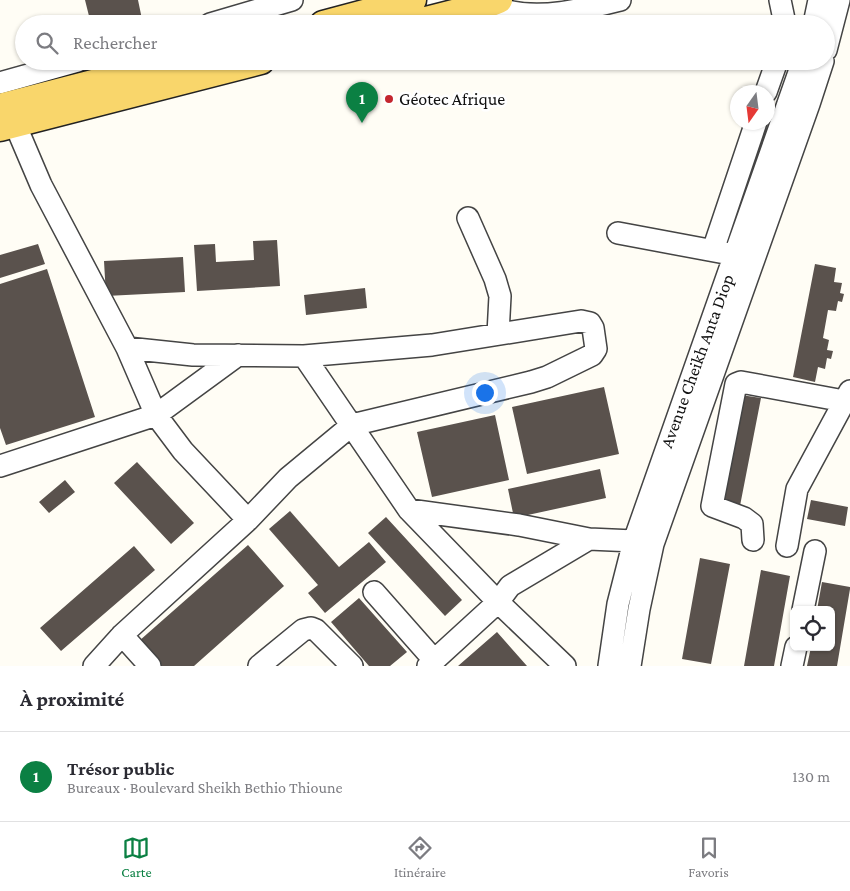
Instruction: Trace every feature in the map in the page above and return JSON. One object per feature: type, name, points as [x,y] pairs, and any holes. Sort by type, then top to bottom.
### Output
[{"type":"main road","points":[[356,15],[413,0]]},
{"type":"main road","points":[[444,15],[494,2]]},
{"type":"main road","points":[[5,120],[152,70]]},
{"type":"main road","points":[[5,120],[222,70]]},
{"type":"street","points":[[234,15],[264,4],[292,0]]},
{"type":"street","points":[[494,2],[507,11],[540,14],[576,10],[620,0]]},
{"type":"street","points":[[780,0],[783,15]]},
{"type":"street","points":[[816,15],[819,0]]},
{"type":"street","points":[[835,15],[839,0]]},
{"type":"street","points":[[0,83],[46,70]]},
{"type":"street","points":[[768,85],[774,70]]},
{"type":"street","name":"Avenue Cheikh Anta Diop","points":[[609,666],[618,604],[634,541],[800,70]]},
{"type":"street","name":"Avenue Cheikh Anta Diop","points":[[630,666],[640,601],[653,544],[810,104],[820,70]]},
{"type":"street","points":[[5,120],[127,348],[156,415],[183,451],[248,520]]},
{"type":"street","points":[[713,250],[753,130]]},
{"type":"street","points":[[468,218],[495,279],[500,296],[498,334]]},
{"type":"street","points":[[618,233],[736,254]]},
{"type":"street","points":[[94,666],[122,635],[248,520],[288,478],[352,425],[547,377],[592,355],[596,349],[593,328],[590,323],[582,321],[432,345],[304,356],[193,355],[127,348]]},
{"type":"street","points":[[0,466],[156,415],[238,356]]},
{"type":"street","points":[[304,356],[409,510],[498,602],[565,666]]},
{"type":"street","points":[[752,540],[752,524],[744,518],[713,508],[712,506],[736,384],[741,382],[847,396],[797,489],[787,546]]},
{"type":"street","points":[[409,510],[519,524],[589,539],[634,541]]},
{"type":"street","points":[[374,592],[431,663],[498,602],[510,586],[589,539]]},
{"type":"street","points":[[804,606],[815,551]]},
{"type":"street","points":[[264,664],[303,630],[311,628],[316,630],[352,666]]},
{"type":"street","points":[[122,635],[150,666]]},
{"type":"street","points":[[792,666],[795,651]]},
{"type":"building","points":[[85,0],[138,0],[141,15],[89,15]]},
{"type":"building","points":[[277,240],[280,286],[197,291],[194,245],[215,244],[216,262],[254,260],[253,241]]},
{"type":"building","points":[[38,244],[45,264],[0,278],[0,255]]},
{"type":"building","points":[[183,257],[185,292],[106,296],[104,261]]},
{"type":"building","points":[[815,264],[836,268],[834,282],[842,283],[840,293],[844,294],[842,302],[838,301],[836,311],[828,310],[823,338],[829,340],[827,350],[833,351],[831,359],[827,358],[825,369],[818,367],[815,382],[793,377]]},
{"type":"building","points":[[47,269],[95,417],[6,445],[0,428],[0,284]]},
{"type":"building","points":[[365,288],[367,308],[306,315],[304,295]]},
{"type":"building","points":[[604,387],[619,454],[527,474],[512,407]]},
{"type":"building","points":[[741,395],[761,398],[739,511],[719,507]]},
{"type":"building","points":[[495,415],[509,480],[432,497],[417,432]]},
{"type":"building","points":[[137,462],[194,523],[171,544],[114,483]]},
{"type":"building","points":[[600,469],[606,498],[514,518],[508,489]]},
{"type":"building","points":[[65,480],[75,492],[49,513],[39,502]]},
{"type":"building","points":[[811,500],[848,507],[845,526],[807,519]]},
{"type":"building","points":[[290,511],[339,567],[369,542],[386,562],[325,613],[308,593],[318,585],[269,529]]},
{"type":"building","points":[[386,517],[462,600],[445,616],[368,533]]},
{"type":"building","points":[[248,545],[284,586],[194,666],[161,666],[139,641]]},
{"type":"building","points":[[134,546],[155,570],[61,651],[40,628]]},
{"type":"building","points":[[700,558],[730,564],[711,664],[682,659]]},
{"type":"building","points":[[761,570],[790,576],[774,666],[744,666]]},
{"type":"building","points":[[822,582],[850,587],[837,666],[807,666],[810,651],[835,651],[835,606],[818,606]]},
{"type":"building","points":[[359,598],[407,652],[390,666],[369,666],[331,622]]},
{"type":"building","points":[[497,632],[527,666],[458,666]]},
{"type":"place","name":"Géotec Afrique","points":[[389,99]]},
{"type":"place","name":"Trésor public","points":[[362,123]]}]
